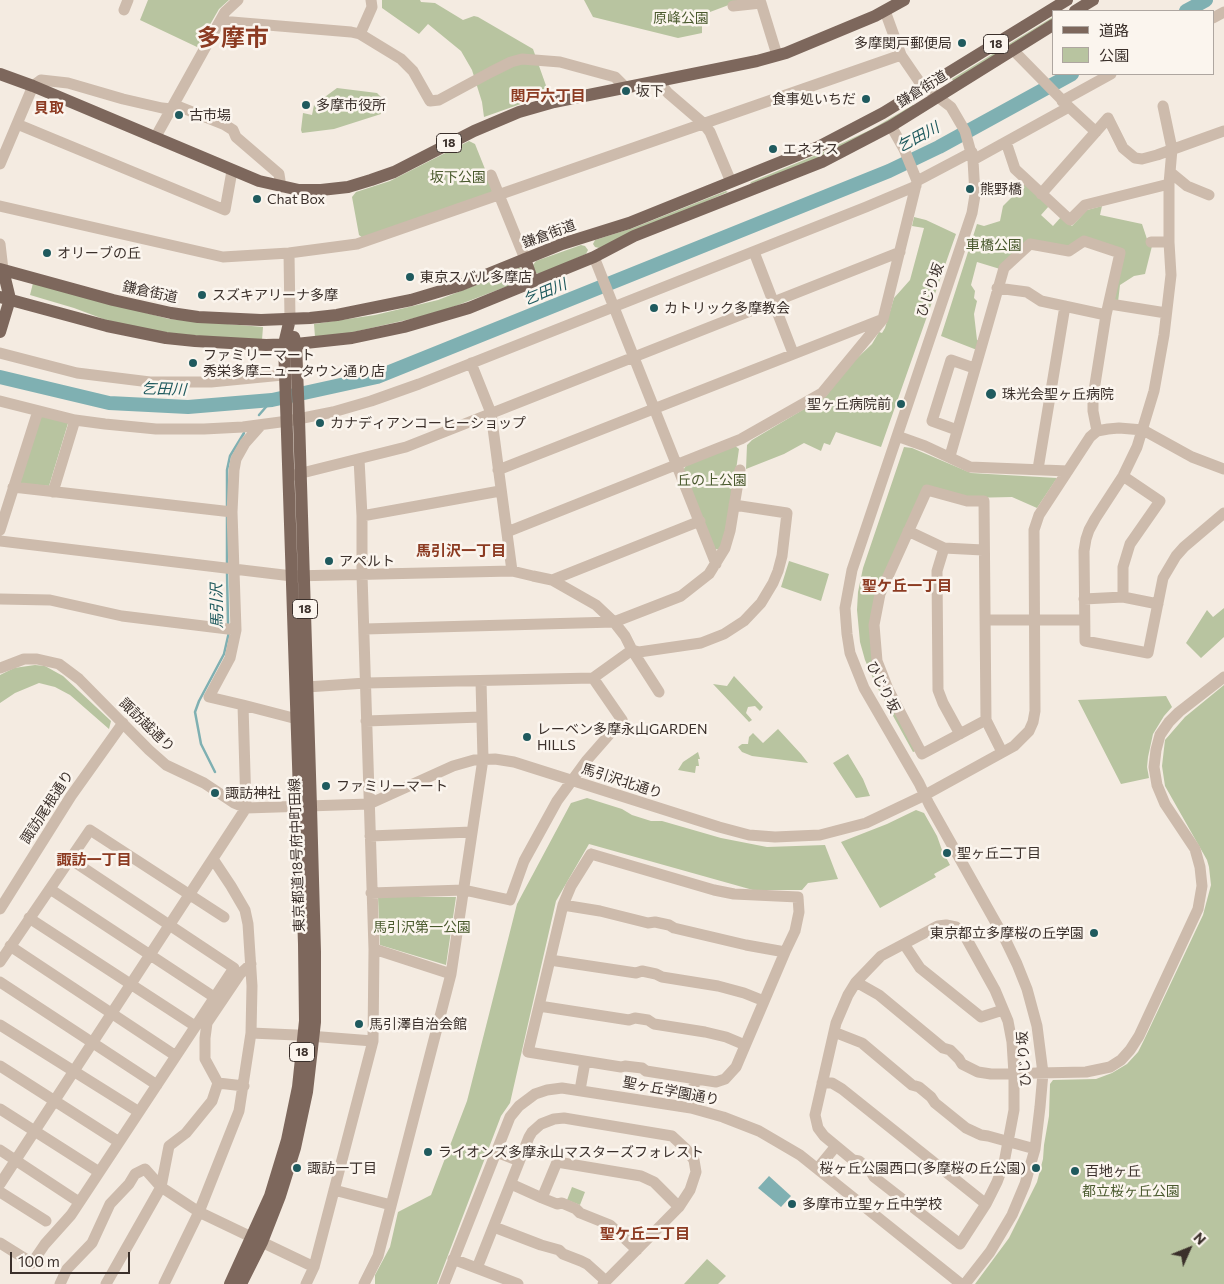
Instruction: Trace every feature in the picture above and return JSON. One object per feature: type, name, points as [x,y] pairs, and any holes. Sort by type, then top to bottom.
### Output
[{"type":"main road","name":"18","points":[[0,74],[33,86],[259,181],[299,190],[321,190],[348,187],[394,172],[474,131],[519,112],[554,102],[659,82],[777,55],[830,35],[885,11],[904,0]]},
{"type":"main road","name":"鎌倉街道","points":[[2,270],[113,300],[171,313],[232,319],[290,320],[337,315],[410,300],[461,285],[562,244],[629,223],[790,159],[846,134],[1067,0]]},
{"type":"main road","points":[[1077,10],[1093,0]]},
{"type":"main road","name":"鎌倉街道","points":[[5,298],[107,326],[166,338],[229,344],[290,344],[352,338],[404,327],[469,308],[533,282],[596,262],[634,236],[822,162],[891,126],[1052,26]]},
{"type":"main road","points":[[731,182],[737,196]]},
{"type":"main road","points":[[586,237],[596,262]]},
{"type":"main road","points":[[525,259],[533,282]]},
{"type":"main road","points":[[0,287],[2,270]]},
{"type":"main road","points":[[0,332],[5,298],[2,270]]},
{"type":"main road","name":"18","points":[[290,320],[293,417]]},
{"type":"main road","name":"東京都道18号府中町田線","points":[[230,1284],[257,1240],[280,1196],[295,1148],[307,1092],[315,952],[297,719],[298,576],[293,417]]},
{"type":"main road","name":"東京都道18号府中町田線","points":[[298,576],[307,687],[305,807]]},
{"type":"main road","name":"東京都道18号府中町田線","points":[[241,1284],[257,1240]]},
{"type":"street","points":[[155,138],[220,20],[225,12],[238,0]]},
{"type":"street","points":[[360,34],[372,7],[371,0]]},
{"type":"street","points":[[733,6],[761,3],[777,55]]},
{"type":"street","name":"ひじり坂","points":[[885,11],[901,55],[918,80],[951,107],[965,131],[972,153],[976,185],[972,213],[852,570],[845,608],[847,634],[852,658],[864,688],[1018,964],[1037,1026],[1043,1073],[1035,1149],[1025,1184],[1012,1215],[990,1252],[965,1284]]},
{"type":"street","points":[[220,20],[360,34],[401,59],[413,71],[430,102],[439,100],[490,72],[522,59],[560,62],[615,77],[626,88]]},
{"type":"street","points":[[1013,50],[1063,102],[1096,132]]},
{"type":"street","points":[[0,206],[224,251],[289,253],[358,244],[901,55]]},
{"type":"street","points":[[0,400],[75,420],[163,429],[204,429],[261,425],[293,417],[333,412],[371,401],[471,364],[613,304],[754,252],[917,181],[972,153],[1006,142],[1063,102],[1109,75]]},
{"type":"street","points":[[0,164],[33,86],[41,80],[68,83],[138,103],[172,109],[180,107],[226,125],[233,130],[236,137],[279,174],[281,187]]},
{"type":"street","points":[[659,82],[668,93],[703,123],[716,142],[731,182]]},
{"type":"street","points":[[1163,106],[1172,149],[1169,184],[1171,275],[1166,313],[1154,391],[1143,430],[1134,455],[1123,476],[1089,530],[1084,551],[1085,641],[1148,653],[1163,578],[1176,556],[1224,513]]},
{"type":"street","points":[[1041,194],[1108,118],[1123,148],[1136,158],[1148,158],[1224,131]]},
{"type":"street","points":[[17,124],[226,213],[232,171]]},
{"type":"street","points":[[507,532],[677,465],[742,444],[822,393],[883,318],[917,181],[904,149],[891,126]]},
{"type":"street","points":[[1006,142],[1015,169],[1070,220],[1085,205],[1169,184]]},
{"type":"street","points":[[1170,172],[1187,186],[1209,195]]},
{"type":"street","points":[[491,175],[525,259]]},
{"type":"street","points":[[950,456],[1004,268],[1030,244],[1068,251],[1084,241],[1120,253],[1093,397],[1093,411],[1097,431],[1119,428],[1143,430],[1192,457],[1224,469]]},
{"type":"street","points":[[1151,242],[1169,242]]},
{"type":"street","points":[[0,244],[2,270]]},
{"type":"street","points":[[754,252],[794,353]]},
{"type":"street","points":[[295,474],[406,447],[900,252]]},
{"type":"street","points":[[289,253],[290,320]]},
{"type":"street","points":[[596,262],[716,564]]},
{"type":"street","points":[[997,288],[1027,292],[1042,302],[1065,306],[1166,313]]},
{"type":"street","points":[[1038,469],[1065,306]]},
{"type":"street","points":[[498,470],[883,318]]},
{"type":"street","points":[[0,352],[77,373],[150,382],[212,382],[292,378]]},
{"type":"street","points":[[957,430],[932,421],[951,360],[974,368]]},
{"type":"street","points":[[471,364],[490,413],[512,571]]},
{"type":"street","points":[[0,530],[38,411]]},
{"type":"street","points":[[53,492],[75,420]]},
{"type":"street","points":[[261,425],[250,435],[236,459],[228,512],[230,658],[209,697],[297,719]]},
{"type":"street","name":"馬引沢北通り","points":[[305,807],[369,804],[453,766],[483,759],[514,762],[749,835],[775,837],[820,835],[866,823],[925,795],[1022,739],[1033,722],[1035,711],[1034,530],[1038,515],[1090,437],[1097,431]]},
{"type":"street","points":[[897,436],[950,456],[970,467],[1068,471]]},
{"type":"street","points":[[306,1284],[314,1267],[373,1041],[374,949],[359,459]]},
{"type":"street","points":[[364,629],[614,622],[682,596],[709,574],[725,548],[730,532],[740,470]]},
{"type":"street","points":[[1123,476],[1160,501],[1130,544],[1123,566],[1123,597]]},
{"type":"street","points":[[13,487],[228,512]]},
{"type":"street","points":[[986,720],[922,754],[888,689],[877,661],[874,638],[877,605],[884,582],[927,490],[967,501],[984,502],[986,720],[1002,752]]},
{"type":"street","points":[[362,516],[500,491]]},
{"type":"street","points":[[632,650],[639,652],[701,643],[724,634],[738,625],[761,603],[778,571],[782,556],[787,513],[734,505]]},
{"type":"street","points":[[552,580],[700,522]]},
{"type":"street","points":[[908,531],[944,548],[984,550]]},
{"type":"street","points":[[0,540],[298,576],[512,571],[552,580],[596,604],[614,622],[625,636],[659,692]]},
{"type":"street","points":[[944,548],[936,571],[938,690],[960,734]]},
{"type":"street","points":[[1084,599],[1123,597],[1158,604]]},
{"type":"street","points":[[0,599],[50,600],[122,616],[231,629]]},
{"type":"street","points":[[985,620],[1084,620]]},
{"type":"street","points":[[307,687],[366,683],[481,682],[593,678],[632,650]]},
{"type":"street","name":"諏訪越通り","points":[[0,668],[24,659],[38,659],[59,664],[79,679],[166,765],[204,783],[234,803],[246,808],[305,807]]},
{"type":"street","points":[[856,982],[880,995],[943,1048],[950,1050],[959,1058],[962,1064],[978,1072],[1014,1074],[1098,1070],[1110,1067],[1121,1060],[1139,1036],[1198,909],[1202,886],[1195,849],[1165,804],[1157,785],[1154,767],[1160,735],[1179,712],[1224,677]]},
{"type":"street","points":[[371,892],[464,890],[510,900],[524,861],[570,780],[622,720],[593,678]]},
{"type":"street","points":[[364,1284],[378,1256],[451,974],[483,759],[481,682]]},
{"type":"street","points":[[0,1184],[246,808],[244,705]]},
{"type":"street","points":[[366,721],[481,717]]},
{"type":"street","name":"諏訪尾根通り","points":[[0,909],[71,796],[124,723]]},
{"type":"street","points":[[0,962],[90,830],[224,917]]},
{"type":"street","points":[[370,836],[472,832]]},
{"type":"street","points":[[591,854],[714,890],[752,896],[798,897],[799,912],[795,931],[784,952],[736,1067],[726,1079],[716,1082],[646,1071],[642,1068],[585,1062],[528,1052],[563,905],[571,886],[591,854]]},
{"type":"street","points":[[0,1243],[32,1263],[45,1244],[71,1215],[234,968],[70,859]]},
{"type":"street","points":[[164,1284],[199,1212],[240,1111],[251,1033],[251,964],[245,910],[213,859]]},
{"type":"street","points":[[50,889],[214,997]]},
{"type":"street","points":[[563,905],[648,923],[655,922],[754,947],[784,952]]},
{"type":"street","points":[[29,918],[195,1026]]},
{"type":"street","points":[[938,926],[956,927],[965,936],[995,990],[1008,1021],[1012,1042],[1014,1110],[1002,1169],[986,1204],[960,1244],[874,1177],[870,1170],[859,1161],[853,1160],[836,1146],[821,1132],[816,1122],[815,1115],[834,1032],[848,995],[856,982],[881,956],[904,944],[938,926]]},
{"type":"street","points":[[904,944],[920,968],[981,1017],[1003,1010]]},
{"type":"street","points":[[10,946],[176,1056]]},
{"type":"street","points":[[374,949],[451,974]]},
{"type":"street","points":[[550,960],[636,973],[656,974],[662,977],[718,986],[764,1001]]},
{"type":"street","points":[[106,1284],[161,1187],[169,1146],[186,1133],[212,1101],[218,1082],[205,1059],[207,1023],[240,974],[251,964]]},
{"type":"street","points":[[0,982],[157,1085]]},
{"type":"street","points":[[539,1006],[629,1020],[635,1018],[648,1020],[654,1024],[726,1037],[745,1045]]},
{"type":"street","points":[[0,1025],[139,1112]]},
{"type":"street","points":[[834,1032],[862,1044],[912,1085],[920,1087],[935,1103],[966,1128],[981,1135],[1035,1149]]},
{"type":"street","points":[[251,1033],[373,1041]]},
{"type":"street","points":[[580,1090],[585,1062]]},
{"type":"street","points":[[0,1066],[119,1142]]},
{"type":"street","points":[[691,1108],[695,1079]]},
{"type":"street","points":[[218,1082],[244,1086]]},
{"type":"street","points":[[822,1083],[832,1083],[842,1089],[986,1204]]},
{"type":"street","name":"聖ヶ丘学園通り","points":[[444,1284],[510,1117],[524,1101],[547,1090],[562,1088],[691,1108],[723,1117],[759,1131],[789,1147],[818,1168],[961,1284]]},
{"type":"street","points":[[0,1109],[99,1172]]},
{"type":"street","points":[[477,1268],[519,1161],[532,1132],[541,1124],[554,1119],[564,1118],[672,1136],[686,1149],[694,1160],[695,1179],[679,1207],[604,1283],[587,1264],[553,1248],[494,1227]]},
{"type":"street","points":[[818,1168],[836,1146]]},
{"type":"street","points":[[0,1150],[79,1202]]},
{"type":"street","points":[[496,1152],[519,1161]]},
{"type":"street","points":[[542,1198],[557,1162],[641,1176],[654,1182],[679,1207]]},
{"type":"street","points":[[60,1284],[67,1269],[92,1243],[110,1204],[136,1174],[145,1170],[161,1187],[199,1212],[314,1267]]},
{"type":"street","points":[[510,1184],[557,1204],[562,1203],[576,1209],[580,1213],[610,1225],[637,1250]]},
{"type":"street","points":[[334,1190],[391,1204]]},
{"type":"street","points":[[0,1192],[46,1221]]},
{"type":"street","points":[[453,1259],[518,1284]]},
{"type":"green space","points":[[148,0],[229,0],[219,9],[197,47],[140,20]]},
{"type":"green space","points":[[382,0],[420,0],[421,2],[435,3],[463,20],[474,16],[478,17],[533,49],[549,94],[484,117],[482,102],[472,70],[461,51],[428,24],[419,34],[382,8]]},
{"type":"green space","name":"原峰公園","points":[[584,0],[742,0],[702,15],[702,33],[678,38],[593,17]]},
{"type":"green space","points":[[1052,18],[1052,22],[954,82],[952,79]]},
{"type":"green space","points":[[337,88],[377,93],[382,98],[379,110],[381,114],[334,129],[302,133],[303,113],[312,115],[314,105]]},
{"type":"green space","points":[[913,105],[914,107],[823,157],[750,184],[872,129]]},
{"type":"green space","name":"坂下公園","points":[[469,141],[475,144],[493,189],[491,194],[364,239],[359,235],[352,197],[356,192],[390,181]]},
{"type":"green space","name":"車橋公園","points":[[1025,184],[1049,206],[1041,215],[1053,226],[1061,217],[1072,226],[1087,210],[1102,206],[1100,215],[1142,224],[1148,242],[1152,246],[1145,274],[1134,276],[1120,285],[1118,302],[1114,299],[1124,250],[1084,237],[1068,247],[1031,241],[1000,269],[977,262],[971,285],[975,291],[974,298],[977,301],[974,314],[977,340],[980,341],[977,350],[941,336],[977,224],[984,226],[1000,221],[1003,206]]},
{"type":"green space","points":[[726,191],[728,192],[599,248],[593,244],[595,240],[633,228]]},
{"type":"green space","points":[[914,217],[926,220],[956,234],[881,447],[836,432],[830,445],[824,443],[821,451],[804,443],[784,454],[746,469],[747,445],[752,440],[826,396],[851,364],[872,344],[879,332],[882,333],[894,298],[910,280],[924,228],[912,226]]},
{"type":"green space","points":[[581,245],[585,246],[588,250],[586,254],[541,274],[535,273],[533,265],[536,261]]},
{"type":"green space","points":[[519,268],[523,270],[526,277],[524,280],[437,313],[349,333],[315,337],[314,324],[375,315],[438,300]]},
{"type":"green space","points":[[33,283],[169,319],[263,327],[262,340],[229,339],[159,332],[106,320],[30,295]]},
{"type":"green space","points":[[40,416],[69,420],[49,486],[17,483]]},
{"type":"green space","name":"丘の上公園","points":[[734,445],[739,449],[727,533],[721,550],[715,549],[683,470],[686,466]]},
{"type":"green space","points":[[904,447],[912,448],[971,473],[1057,478],[1037,508],[1012,497],[968,498],[926,485],[870,635],[916,751],[913,752],[876,685],[865,660],[860,642],[857,610],[858,592],[863,568]]},
{"type":"green space","points":[[789,561],[829,574],[821,601],[781,587]]},
{"type":"green space","points":[[1224,608],[1224,637],[1201,658],[1186,643],[1207,610],[1213,617]]},
{"type":"green space","points":[[35,665],[45,666],[63,676],[111,721],[109,729],[70,695],[55,687],[39,683],[15,693],[0,703],[0,675],[14,668]]},
{"type":"green space","points":[[734,676],[763,707],[760,711],[755,706],[748,707],[746,713],[752,720],[749,722],[713,684],[727,686]]},
{"type":"green space","name":"都立桜ヶ丘公園","points":[[1224,685],[1224,1284],[975,1284],[1009,1238],[1037,1182],[1043,1159],[1049,1116],[1050,1084],[1053,1080],[1096,1079],[1112,1073],[1127,1064],[1138,1052],[1203,915],[1211,885],[1209,867],[1207,860],[1165,786],[1162,766],[1165,740],[1185,717]]},
{"type":"green space","points":[[1166,696],[1172,707],[1153,734],[1147,767],[1149,778],[1121,784],[1078,700]]},
{"type":"green space","points":[[778,729],[808,763],[752,756],[742,752],[738,747],[742,744],[748,744],[749,737],[753,733],[763,743]]},
{"type":"green space","points":[[698,752],[699,766],[696,766],[695,773],[678,770],[683,762]]},
{"type":"green space","points":[[848,754],[863,779],[870,796],[856,798],[833,763]]},
{"type":"green space","points":[[587,798],[651,821],[662,821],[721,838],[767,847],[825,845],[838,879],[808,883],[802,890],[753,890],[589,844],[556,901],[510,1103],[501,1116],[437,1284],[375,1284],[375,1275],[390,1247],[398,1212],[431,1195],[467,1101],[517,904],[571,803]]},
{"type":"green space","points":[[916,810],[924,813],[950,865],[934,874],[936,877],[880,908],[841,842]]},
{"type":"green space","name":"馬引沢第一公園","points":[[378,897],[456,897],[446,965],[380,945]]},
{"type":"green space","points":[[572,1187],[585,1192],[580,1205],[567,1200]]},
{"type":"green space","points":[[707,1259],[726,1276],[718,1284],[684,1284]]},
{"type":"water","points":[[769,1176],[791,1196],[781,1207],[758,1188]]},
{"type":"waterway","name":"乞田川","points":[[1188,10],[1206,0]]},
{"type":"waterway","name":"乞田川","points":[[0,377],[109,403],[188,407],[272,400],[377,377],[889,171],[939,147],[1070,75]]},
{"type":"waterway","name":"馬引沢","points":[[259,415],[272,400]]},
{"type":"waterway","name":"馬引沢","points":[[227,507],[227,470],[230,456],[244,433]]},
{"type":"waterway","name":"馬引沢","points":[[227,517],[227,564]]},
{"type":"waterway","name":"馬引沢","points":[[227,572],[228,624]]},
{"type":"waterway","name":"馬引沢","points":[[215,772],[201,744],[195,712],[224,654],[229,632]]},
{"type":"place","name":"多摩関戸郵便局","points":[[962,43]]},
{"type":"place","name":"坂下","points":[[626,91]]},
{"type":"place","name":"食事処いちだ","points":[[866,99]]},
{"type":"place","name":"多摩市役所","points":[[306,105]]},
{"type":"place","name":"古市場","points":[[179,115]]},
{"type":"place","name":"エネオス","points":[[773,149]]},
{"type":"place","name":"熊野橋","points":[[970,189]]},
{"type":"place","name":"Chat Box","points":[[257,199]]},
{"type":"place","name":"オリーブの丘","points":[[47,253]]},
{"type":"place","name":"東京スバル多摩店","points":[[410,277]]},
{"type":"place","name":"スズキアリーナ多摩","points":[[202,295]]},
{"type":"place","name":"カトリック多摩教会","points":[[654,308]]},
{"type":"place","name":"ファミリーマート 秀栄多摩ニュータウン通り店","points":[[193,363]]},
{"type":"place","name":"珠光会聖ヶ丘病院","points":[[991,394]]},
{"type":"place","name":"聖ヶ丘病院前","points":[[901,404]]},
{"type":"place","name":"カナディアンコーヒーショップ","points":[[320,423]]},
{"type":"place","name":"アペルト","points":[[329,561]]},
{"type":"place","name":"レーベン多摩永山GARDEN HILLS","points":[[527,737]]},
{"type":"place","name":"ファミリーマート","points":[[326,786]]},
{"type":"place","name":"諏訪神社","points":[[215,793]]},
{"type":"place","name":"聖ヶ丘二丁目","points":[[947,853]]},
{"type":"place","name":"東京都立多摩桜の丘学園","points":[[1094,933]]},
{"type":"place","name":"馬引澤自治会館","points":[[359,1024]]},
{"type":"place","name":"ライオンズ多摩永山マスターズフォレスト","points":[[428,1152]]},
{"type":"place","name":"諏訪一丁目","points":[[297,1168]]},
{"type":"place","name":"桜ヶ丘公園西口(多摩桜の丘公園)","points":[[1036,1168]]},
{"type":"place","name":"百地ヶ丘","points":[[1075,1171]]},
{"type":"place","name":"多摩市立聖ヶ丘中学校","points":[[792,1204]]},
{"type":"district","name":"多摩市","points":[[233,38]]},
{"type":"district","name":"関戸六丁目","points":[[548,96]]},
{"type":"district","name":"貝取","points":[[49,108]]},
{"type":"district","name":"馬引沢一丁目","points":[[461,551]]},
{"type":"district","name":"聖ケ丘一丁目","points":[[907,586]]},
{"type":"district","name":"諏訪一丁目","points":[[94,860]]},
{"type":"district","name":"聖ケ丘二丁目","points":[[645,1234]]}]
